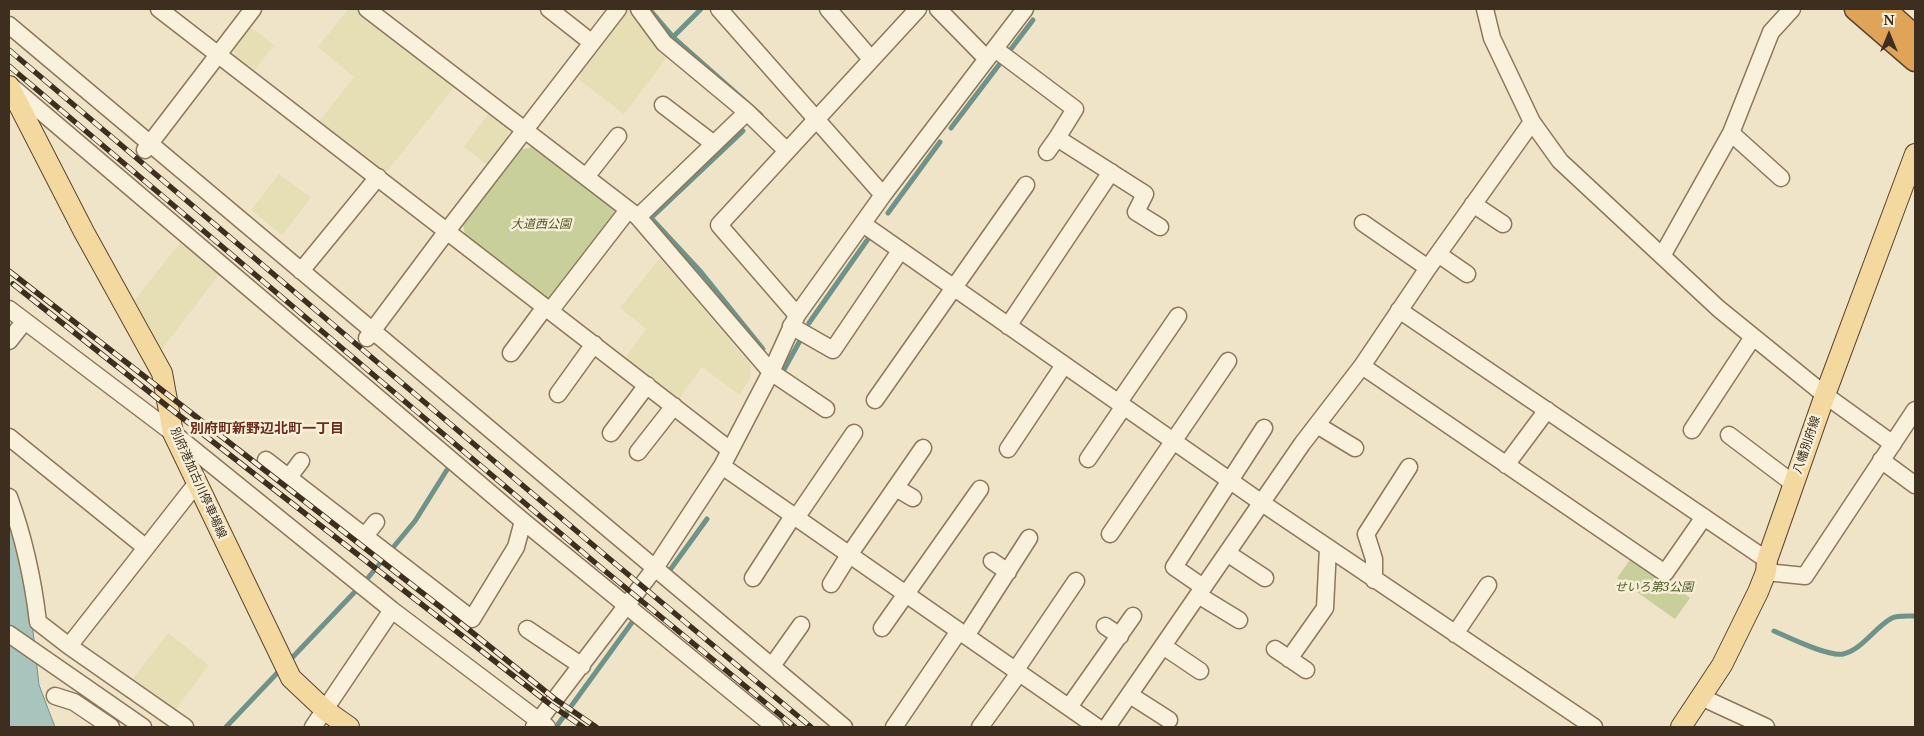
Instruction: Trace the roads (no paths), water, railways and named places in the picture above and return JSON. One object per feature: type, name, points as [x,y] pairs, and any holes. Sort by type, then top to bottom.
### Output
[{"type":"highway","points":[[1856,9],[1915,60]]},
{"type":"highway","points":[[1884,9],[1915,37]]},
{"type":"main road","name":"別府港加古川停車場線","points":[[9,85],[84,232],[162,373],[173,433],[291,678],[325,710],[349,727]]},
{"type":"main road","name":"八幡別府線","points":[[1681,727],[1722,665],[1758,592],[1825,395],[1915,154]]},
{"type":"street","points":[[159,9],[730,450]]},
{"type":"street","points":[[148,147],[253,9]]},
{"type":"street","points":[[367,9],[633,214],[770,372],[826,409]]},
{"type":"street","points":[[548,9],[592,42]]},
{"type":"street","points":[[370,335],[447,231],[618,9]]},
{"type":"street","points":[[638,9],[664,42],[747,112],[787,151]]},
{"type":"street","points":[[719,9],[883,195]]},
{"type":"street","points":[[828,9],[871,59]]},
{"type":"street","points":[[900,251],[833,350],[794,320],[719,225],[918,9]]},
{"type":"street","points":[[938,9],[991,54],[1075,110],[1047,152]]},
{"type":"street","points":[[9,309],[173,433],[392,610],[540,725],[625,605],[655,568],[722,466],[794,320],[883,195],[1025,9]]},
{"type":"street","points":[[1485,9],[1492,38],[1532,122],[1560,161],[1719,309],[1825,395],[1893,444]]},
{"type":"street","points":[[1662,256],[1731,133],[1770,32],[1792,9]]},
{"type":"street","points":[[9,24],[148,147],[301,271],[370,335],[655,568],[844,727]]},
{"type":"street","points":[[9,85],[523,520],[775,727]]},
{"type":"street","points":[[663,105],[714,144]]},
{"type":"street","points":[[511,353],[547,309],[633,214],[714,144],[747,112]]},
{"type":"street","points":[[1108,727],[1200,591],[1317,425],[1362,366],[1428,268],[1532,122]]},
{"type":"street","points":[[1731,133],[1782,178]]},
{"type":"street","points":[[586,177],[618,136]]},
{"type":"street","points":[[1057,138],[1146,194],[1136,212],[1160,227]]},
{"type":"street","points":[[1008,326],[1111,172]]},
{"type":"street","points":[[301,271],[378,177]]},
{"type":"street","points":[[875,400],[954,288],[999,209],[1026,185]]},
{"type":"street","points":[[1473,204],[1503,224]]},
{"type":"street","points":[[1363,223],[1428,268]]},
{"type":"street","points":[[863,224],[1262,504],[1594,727]]},
{"type":"street","points":[[1438,254],[1467,274]]},
{"type":"street","points":[[1399,310],[1704,517],[1766,566],[1805,576],[1915,410]]},
{"type":"street","points":[[1088,459],[1178,316]]},
{"type":"street","points":[[9,341],[24,322]]},
{"type":"street","points":[[1692,430],[1753,337]]},
{"type":"street","points":[[558,394],[594,344]]},
{"type":"street","points":[[1110,534],[1113,516],[1172,440],[1228,361]]},
{"type":"street","points":[[1018,442],[1064,365]]},
{"type":"street","points":[[1362,366],[1666,573],[1704,517]]},
{"type":"street","points":[[611,433],[647,385]]},
{"type":"street","points":[[638,452],[674,406]]},
{"type":"street","points":[[1506,465],[1546,410]]},
{"type":"street","points":[[1317,425],[1355,448]]},
{"type":"street","points":[[1239,620],[1200,591],[1174,566],[1264,428]]},
{"type":"street","points":[[1728,435],[1794,484]]},
{"type":"street","points":[[753,578],[845,437]]},
{"type":"street","points":[[9,438],[145,547]]},
{"type":"street","points":[[831,584],[923,448]]},
{"type":"street","points":[[266,460],[472,619],[516,547],[523,520]]},
{"type":"street","points":[[1881,460],[1915,485]]},
{"type":"street","points":[[289,478],[301,461]]},
{"type":"street","points":[[722,466],[1097,727]]},
{"type":"street","points":[[1374,580],[1374,559],[1366,534],[1400,494],[1409,467]]},
{"type":"street","points":[[69,646],[196,484]]},
{"type":"street","points":[[896,488],[912,498]]},
{"type":"street","points":[[882,628],[906,594],[962,528],[980,488]]},
{"type":"street","points":[[9,497],[25,545],[34,588],[38,622],[69,646],[185,727]]},
{"type":"street","points":[[365,536],[376,522]]},
{"type":"street","points":[[894,727],[1008,572],[1029,538]]},
{"type":"street","points":[[1290,659],[1325,608],[1328,548]]},
{"type":"street","points":[[1227,553],[1265,578]]},
{"type":"street","points":[[992,561],[1008,572]]},
{"type":"street","points":[[980,727],[1076,582]]},
{"type":"street","points":[[1455,634],[1488,585]]},
{"type":"street","points":[[312,727],[392,610]]},
{"type":"street","points":[[1070,707],[1133,616]]},
{"type":"street","points":[[772,666],[801,624]]},
{"type":"street","points":[[1105,626],[1120,636]]},
{"type":"street","points":[[527,629],[582,666]]},
{"type":"street","points":[[9,634],[144,727]]},
{"type":"street","points":[[1163,646],[1200,671]]},
{"type":"street","points":[[1275,649],[1306,670]]},
{"type":"street","points":[[55,696],[74,702],[111,727]]},
{"type":"street","points":[[1130,696],[1169,720]]},
{"type":"street","points":[[1701,697],[1766,727]]},
{"type":"water","points":[[9,519],[27,577],[39,685],[55,727],[9,727]]},
{"type":"waterway","points":[[649,9],[673,37],[761,115]]},
{"type":"waterway","points":[[673,37],[701,9]]},
{"type":"waterway","points":[[951,128],[1033,20]]},
{"type":"waterway","points":[[743,131],[651,218],[701,272],[763,349]]},
{"type":"waterway","points":[[888,213],[940,142]]},
{"type":"waterway","points":[[809,323],[868,239]]},
{"type":"waterway","points":[[781,375],[802,337]]},
{"type":"waterway","points":[[289,661],[367,579],[415,521],[450,465]]},
{"type":"waterway","points":[[670,570],[707,519]]},
{"type":"waterway","points":[[1774,631],[1818,650],[1843,654],[1856,648],[1892,618],[1915,616]]},
{"type":"waterway","points":[[556,727],[633,621]]},
{"type":"waterway","points":[[226,727],[281,669]]},
{"type":"railway","points":[[9,50],[606,556],[811,727]]},
{"type":"railway","points":[[9,66],[599,566],[795,727]]},
{"type":"railway","points":[[9,271],[443,609],[555,699],[596,727]]},
{"type":"railway","points":[[13,284],[551,705],[583,727]]},
{"type":"district","name":"別府町新野辺北町一丁目","points":[[267,429]]},
{"type":"park label","name":"大道西公園","points":[[541,225]]},
{"type":"park label","name":"せいろ第3公園","points":[[1654,588]]}]
